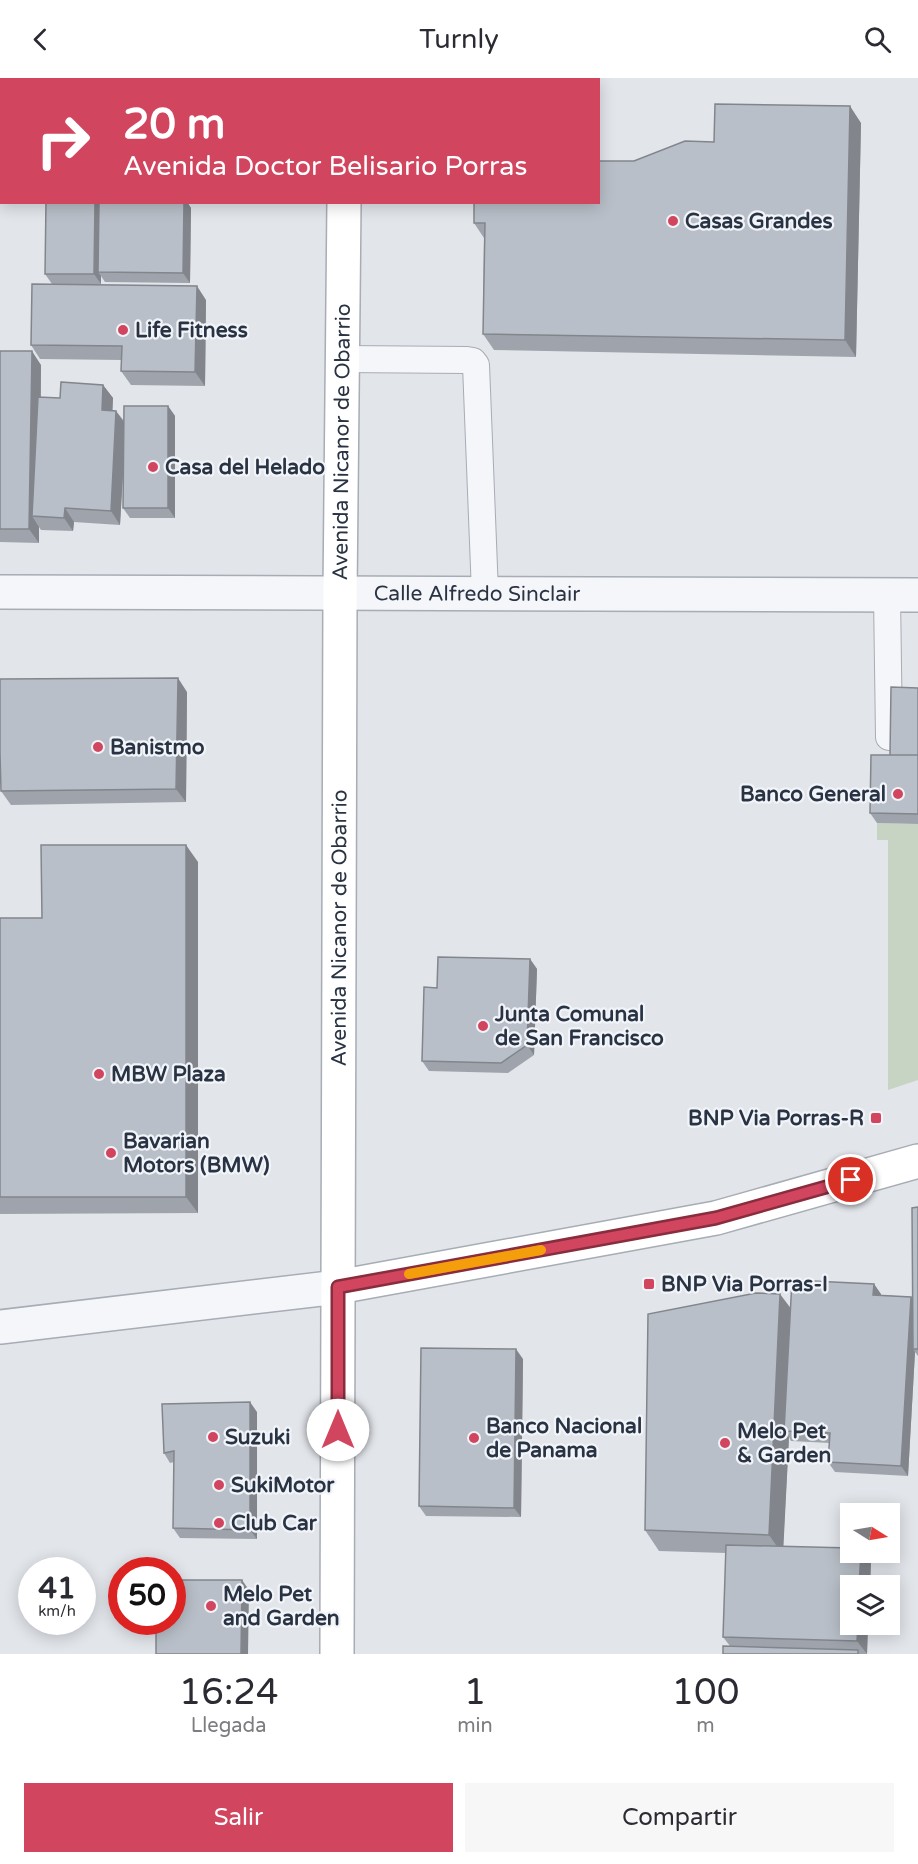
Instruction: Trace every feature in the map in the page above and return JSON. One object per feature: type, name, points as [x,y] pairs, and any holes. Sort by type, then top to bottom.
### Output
[{"type":"main road","name":"Avenida Nicanor de Obarrio","points":[[337,1654],[340,592],[344,204]]},
{"type":"main road","points":[[338,1287],[716,1218],[918,1161]]},
{"type":"street","name":"Calle Alfredo Sinclair","points":[[0,592],[902,595]]},
{"type":"street","points":[[0,1327],[338,1287]]},
{"type":"lane","points":[[342,359],[467,360],[473,361],[476,365],[486,593]]},
{"type":"lane","points":[[902,595],[889,737],[918,738]]},
{"type":"green space","points":[[877,823],[918,824],[918,1080],[888,1090],[888,840],[877,840]]},
{"type":"building","name":"Casas Grandes","points":[[715,104],[850,106],[845,340],[483,334],[485,223],[474,223],[474,204],[600,204],[600,161],[634,161],[685,141],[714,142]]},
{"type":"building","points":[[46,204],[95,204],[94,274],[45,274]]},
{"type":"building","points":[[99,204],[184,204],[183,273],[98,272]]},
{"type":"building","name":"Life Fitness","points":[[32,284],[197,286],[195,372],[121,371],[122,346],[31,345]]},
{"type":"building","points":[[0,351],[32,351],[29,529],[0,529]]},
{"type":"building","points":[[61,382],[103,385],[102,410],[116,411],[111,511],[65,508],[64,518],[32,516],[38,397],[60,398]]},
{"type":"building","name":"Casa del Helado","points":[[124,406],[168,406],[168,508],[123,508]]},
{"type":"building","name":"Banistmo","points":[[178,678],[176,789],[1,791],[0,679]]},
{"type":"building","points":[[891,687],[918,688],[918,755],[890,755]]},
{"type":"building","name":"Banco General","points":[[871,755],[918,755],[918,814],[870,813]]},
{"type":"building","name":"MBW Plaza","points":[[41,845],[186,845],[186,1197],[0,1197],[0,918],[42,918]]},
{"type":"building","name":"Junta Comunal de San Francisco","points":[[438,957],[530,959],[527,1045],[501,1063],[422,1061],[424,987],[437,988]]},
{"type":"building","points":[[918,1207],[918,1349],[913,1349],[912,1208]]},
{"type":"building","points":[[792,1280],[874,1284],[873,1295],[911,1297],[901,1466],[828,1462],[830,1433],[784,1431]]},
{"type":"building","name":"Melo Pet & Garden","points":[[756,1293],[780,1294],[769,1535],[645,1530],[648,1314]]},
{"type":"building","name":"Banco Nacional de Panama","points":[[421,1348],[516,1349],[514,1508],[419,1506]]},
{"type":"building","points":[[250,1402],[250,1530],[173,1528],[174,1451],[164,1453],[162,1404]]},
{"type":"building","points":[[726,1545],[840,1548],[840,1563],[860,1563],[860,1575],[840,1575],[840,1635],[857,1635],[857,1641],[723,1637]]},
{"type":"building","name":"Melo Pet and Garden","points":[[186,1580],[242,1580],[241,1654],[156,1654],[156,1635],[186,1635]]},
{"type":"building","points":[[723,1646],[858,1650],[858,1654],[723,1654]]},
{"type":"slow traffic","points":[[409,1274],[541,1250]]},
{"type":"place","name":"Casas Grandes","points":[[673,221]]},
{"type":"place","name":"Life Fitness","points":[[123,330]]},
{"type":"place","name":"Casa del Helado","points":[[153,467]]},
{"type":"place","name":"Banistmo","points":[[98,747]]},
{"type":"place","name":"Banco General","points":[[898,794]]},
{"type":"place","name":"Junta Comunal de San Francisco","points":[[483,1026]]},
{"type":"place","name":"MBW Plaza","points":[[99,1074]]},
{"type":"place","name":"BNP Via Porras-R","points":[[876,1118]]},
{"type":"place","name":"Bavarian Motors (BMW)","points":[[111,1153]]},
{"type":"place","name":"BNP Via Porras-I","points":[[649,1284]]},
{"type":"place","name":"Suzuki","points":[[213,1437]]},
{"type":"place","name":"Banco Nacional de Panama","points":[[474,1438]]},
{"type":"place","name":"Melo Pet & Garden","points":[[725,1443]]},
{"type":"place","name":"SukiMotor","points":[[219,1485]]},
{"type":"place","name":"Club Car","points":[[219,1523]]},
{"type":"place","name":"Melo Pet and Garden","points":[[211,1606]]},
{"type":"route","points":[[338,1430],[338,1287],[716,1218],[851,1180]]}]
